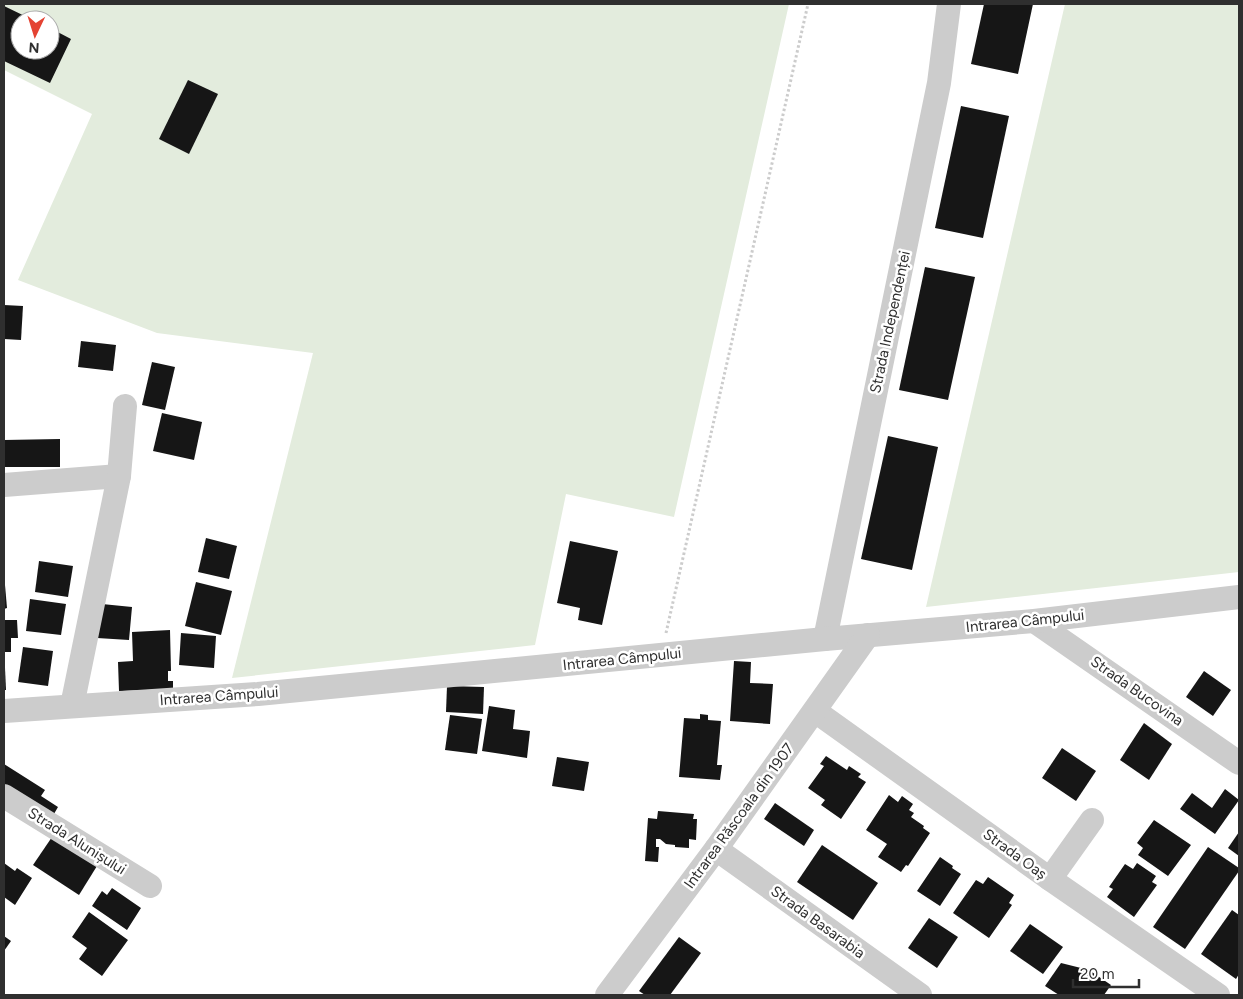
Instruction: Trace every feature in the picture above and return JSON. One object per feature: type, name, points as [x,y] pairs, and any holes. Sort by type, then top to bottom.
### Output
[{"type":"street","name":"Strada Independenței","points":[[825,639],[939,83],[949,4]]},
{"type":"street","points":[[72,706],[119,476],[125,406]]},
{"type":"street","points":[[4,485],[119,476]]},
{"type":"street","name":"Intrarea Câmpului","points":[[4,711],[258,694],[825,639],[1034,621],[1239,597]]},
{"type":"street","name":"Strada Bucovina","points":[[1034,621],[1239,763]]},
{"type":"street","name":"Intrarea Răscoala din 1907","points":[[607,995],[716,849],[868,635]]},
{"type":"street","name":"Strada Oaș","points":[[815,710],[1050,879],[1218,995]]},
{"type":"street","name":"Strada Alunișului","points":[[4,796],[150,886]]},
{"type":"street","points":[[1050,879],[1092,820]]},
{"type":"street","name":"Strada Basarabia","points":[[716,849],[920,995]]},
{"type":"path","points":[[661,656],[808,4]]},
{"type":"green space","points":[[4,4],[789,4],[674,517],[566,494],[535,645],[232,678],[313,353],[157,333],[18,280],[92,114],[4,70]]},
{"type":"green space","points":[[1065,4],[1239,4],[1239,572],[926,607]]},
{"type":"building","points":[[984,4],[1033,4],[1018,74],[971,64]]},
{"type":"building","points":[[4,6],[12,10],[10,10],[10,60],[60,60],[60,33],[71,39],[50,83],[4,61]]},
{"type":"building","points":[[188,80],[218,94],[189,154],[159,139]]},
{"type":"building","points":[[961,106],[1009,116],[983,238],[935,228]]},
{"type":"building","points":[[925,267],[975,277],[948,400],[899,390]]},
{"type":"building","points":[[4,305],[23,306],[21,340],[4,339]]},
{"type":"building","points":[[81,341],[116,345],[113,371],[78,367]]},
{"type":"building","points":[[152,362],[175,367],[165,410],[142,405]]},
{"type":"building","points":[[162,413],[202,422],[194,460],[153,451]]},
{"type":"building","points":[[888,436],[938,447],[912,570],[861,559]]},
{"type":"building","points":[[60,439],[60,467],[4,467],[4,440]]},
{"type":"building","points":[[206,538],[237,546],[229,579],[198,572]]},
{"type":"building","points":[[570,541],[618,551],[602,625],[578,620],[580,608],[557,603]]},
{"type":"building","points":[[39,561],[73,566],[68,597],[35,592]]},
{"type":"building","points":[[196,582],[232,591],[221,635],[185,626]]},
{"type":"building","points":[[4,585],[7,608],[4,609]]},
{"type":"building","points":[[30,599],[66,604],[61,635],[26,631]]},
{"type":"building","points":[[102,604],[132,607],[129,640],[97,638]]},
{"type":"building","points":[[4,620],[17,620],[18,638],[11,638],[11,652],[4,652]]},
{"type":"building","points":[[170,630],[171,671],[168,671],[168,681],[173,681],[173,689],[119,691],[118,662],[133,661],[132,632]]},
{"type":"building","points":[[181,633],[216,636],[214,668],[179,665]]},
{"type":"building","points":[[23,647],[53,651],[48,686],[18,682]]},
{"type":"building","points":[[734,661],[751,662],[750,683],[773,684],[770,724],[730,721]]},
{"type":"building","points":[[4,669],[6,690],[4,690]]},
{"type":"building","points":[[1204,671],[1231,690],[1213,716],[1186,697]]},
{"type":"building","points":[[447,686],[484,687],[483,714],[446,712]]},
{"type":"building","points":[[489,706],[515,710],[513,729],[530,731],[527,758],[482,751]]},
{"type":"building","points":[[700,714],[708,715],[708,720],[721,721],[717,765],[722,765],[720,780],[679,777],[684,718],[700,719]]},
{"type":"building","points":[[450,715],[482,719],[477,754],[445,750]]},
{"type":"building","points":[[1144,723],[1172,744],[1149,780],[1120,760]]},
{"type":"building","points":[[1062,748],[1096,771],[1076,801],[1042,778]]},
{"type":"building","points":[[826,756],[847,770],[849,766],[861,774],[858,777],[866,782],[841,819],[821,805],[825,800],[808,788],[824,766],[820,764]]},
{"type":"building","points":[[557,757],[589,762],[584,791],[552,786]]},
{"type":"building","points":[[4,764],[45,790],[41,796],[58,807],[51,819],[4,790]]},
{"type":"building","points":[[1225,789],[1239,800],[1215,834],[1180,809],[1192,793],[1212,808]]},
{"type":"building","points":[[889,795],[898,802],[902,796],[913,804],[909,810],[914,813],[911,817],[930,833],[908,866],[906,865],[901,872],[878,857],[887,844],[866,830]]},
{"type":"building","points":[[775,803],[814,830],[804,846],[764,819]]},
{"type":"building","points":[[658,811],[694,814],[693,819],[697,819],[696,840],[689,839],[689,848],[675,847],[675,845],[666,844],[660,839],[656,839],[656,847],[659,847],[658,862],[645,861],[648,818],[657,819]]},
{"type":"building","points":[[1154,820],[1191,845],[1168,876],[1138,855],[1143,848],[1137,843]]},
{"type":"building","points":[[1239,832],[1239,856],[1228,848]]},
{"type":"building","points":[[52,837],[97,866],[79,895],[33,865]]},
{"type":"building","points":[[822,845],[878,883],[853,920],[797,882]]},
{"type":"building","points":[[1208,847],[1239,868],[1239,871],[1185,949],[1153,927]]},
{"type":"building","points":[[940,857],[961,874],[940,906],[917,891]]},
{"type":"building","points":[[4,863],[15,871],[17,868],[32,878],[15,905],[4,897]]},
{"type":"building","points":[[1137,863],[1156,876],[1152,882],[1157,885],[1134,917],[1107,897],[1113,889],[1109,887],[1125,864],[1133,869]]},
{"type":"building","points":[[988,877],[1014,895],[1009,903],[1012,905],[989,938],[953,913],[976,880],[983,884]]},
{"type":"building","points":[[112,888],[141,908],[127,930],[92,906],[102,891],[107,895]]},
{"type":"building","points":[[1232,910],[1239,915],[1239,974],[1236,979],[1201,954]]},
{"type":"building","points":[[89,912],[128,940],[102,976],[79,959],[87,948],[72,937]]},
{"type":"building","points":[[929,918],[958,937],[937,968],[908,948]]},
{"type":"building","points":[[1030,924],[1063,947],[1043,974],[1010,951]]},
{"type":"building","points":[[4,936],[11,941],[4,951]]},
{"type":"building","points":[[679,937],[701,953],[670,995],[645,995],[639,991]]},
{"type":"building","points":[[1061,963],[1089,970],[1111,985],[1104,995],[1059,995],[1045,986]]}]
